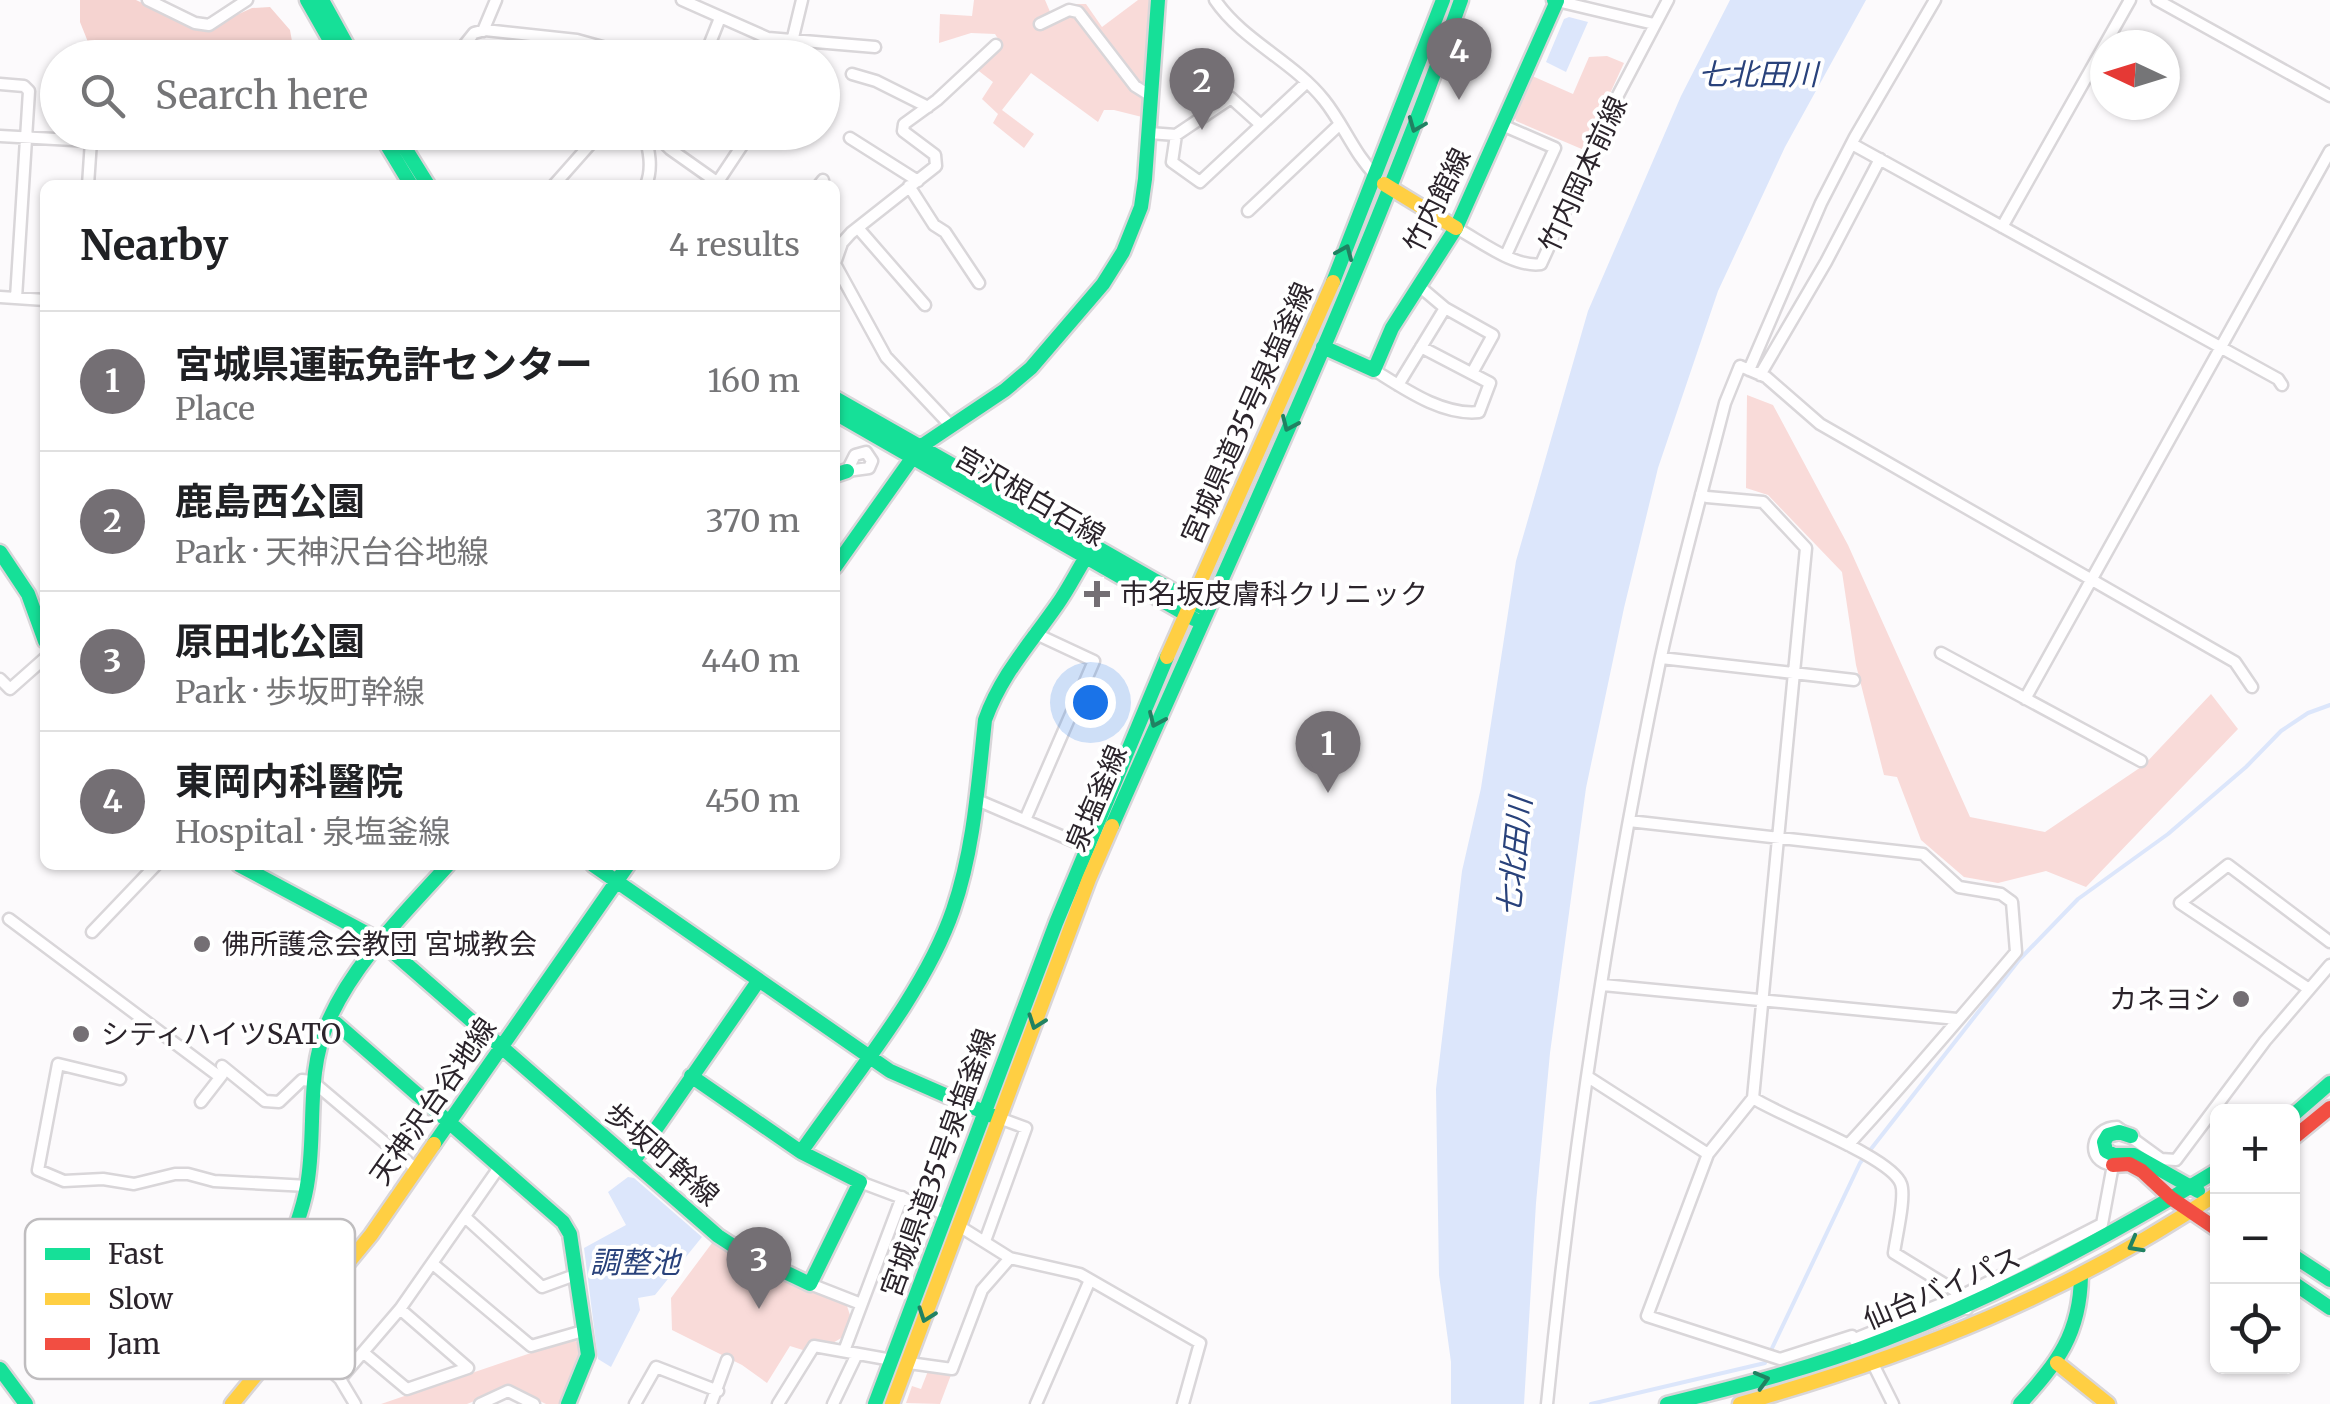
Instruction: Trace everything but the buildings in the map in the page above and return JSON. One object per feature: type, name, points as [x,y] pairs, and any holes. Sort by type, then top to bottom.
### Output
[{"type":"main road","points":[[307,0],[330,40]]},
{"type":"main road","points":[[322,0],[344,40]]},
{"type":"main road","points":[[840,560],[915,452],[1031,368],[1114,269],[1141,206],[1158,0]]},
{"type":"main road","name":"宮城県道35号泉塩釜線","points":[[876,1404],[946,1214],[992,1115],[1088,847],[1196,612],[1377,176],[1443,0]]},
{"type":"main road","name":"泉塩釜線","points":[[892,1404],[960,1226],[992,1115],[1196,612],[1323,347],[1421,113],[1461,0]]},
{"type":"main road","name":"竹内館線","points":[[1374,370],[1392,328],[1456,228],[1556,0]]},
{"type":"main road","points":[[391,150],[408,180]]},
{"type":"main road","points":[[406,150],[425,180]]},
{"type":"main road","points":[[1377,176],[1389,189],[1456,228]]},
{"type":"main road","points":[[1323,347],[1374,370]]},
{"type":"main road","points":[[840,401],[915,452],[1196,612]]},
{"type":"main road","name":"宮沢根白石線","points":[[840,415],[915,452],[1086,558],[1196,612]]},
{"type":"main road","points":[[0,552],[28,589],[40,622]]},
{"type":"main road","points":[[801,1152],[940,946],[966,875],[985,720],[991,700],[1010,663],[1054,610],[1086,558]]},
{"type":"main road","name":"歩坂町幹線","points":[[248,870],[379,940],[718,1236],[810,1284]]},
{"type":"main road","points":[[299,1219],[308,1186],[312,1080],[319,1043],[330,1018],[379,940],[443,870]]},
{"type":"main road","points":[[600,870],[867,1056],[910,1081],[992,1115]]},
{"type":"main road","name":"天神沢台谷地線","points":[[355,1255],[624,870]]},
{"type":"main road","points":[[633,1162],[759,980]]},
{"type":"main road","points":[[330,1018],[563,1222],[570,1234],[586,1365],[568,1404]]},
{"type":"main road","points":[[691,1076],[801,1152],[860,1182],[810,1284]]},
{"type":"main road","points":[[2300,1109],[2330,1083]]},
{"type":"main road","points":[[2300,1132],[2330,1108]]},
{"type":"main road","points":[[2131,1136],[2119,1132],[2108,1135],[2104,1142],[2106,1151],[2134,1155],[2210,1196]]},
{"type":"main road","points":[[2113,1165],[2135,1167],[2210,1225]]},
{"type":"main road","name":"仙台バイパス","points":[[1667,1404],[1728,1390],[2021,1283],[2210,1175]]},
{"type":"main road","name":"仙台バイパス","points":[[1740,1404],[1874,1366],[2002,1315],[2081,1276],[2210,1201]]},
{"type":"main road","points":[[2300,1260],[2330,1280]]},
{"type":"main road","points":[[2020,1404],[2058,1363],[2078,1322],[2081,1276]]},
{"type":"main road","points":[[2295,1284],[2330,1308]]},
{"type":"main road","points":[[2058,1363],[2108,1404]]},
{"type":"main road","points":[[0,1368],[26,1404]]},
{"type":"main road","name":"天神沢台谷地線","points":[[232,1404],[253,1379]]},
{"type":"street","points":[[148,0],[195,23],[209,25],[247,0]]},
{"type":"street","points":[[483,30],[496,0]]},
{"type":"street","points":[[682,0],[768,38],[783,40]]},
{"type":"street","points":[[790,40],[802,0]]},
{"type":"street","points":[[1215,0],[1242,30],[1322,98],[1357,156],[1377,176]]},
{"type":"street","points":[[1556,0],[1654,24]]},
{"type":"street","name":"竹内岡本前線","points":[[1456,228],[1506,256],[1532,266],[1540,264],[1617,97],[1668,0]]},
{"type":"street","points":[[1754,372],[1784,283],[1852,144],[1936,0]]},
{"type":"street","points":[[2002,227],[2130,0]]},
{"type":"street","points":[[2156,0],[2330,96]]},
{"type":"street","points":[[1040,24],[1069,10],[1078,12],[1134,86],[1151,96]]},
{"type":"street","points":[[711,40],[720,18]]},
{"type":"street","points":[[468,40],[474,32],[483,30],[577,40]]},
{"type":"street","points":[[840,45],[875,47]]},
{"type":"street","points":[[840,248],[858,228],[936,166],[935,155],[903,131],[904,124],[996,45]]},
{"type":"street","points":[[852,74],[876,81],[928,107]]},
{"type":"street","points":[[1176,135],[1172,162],[1200,182],[1306,83]]},
{"type":"street","points":[[0,84],[24,86],[29,91],[16,298]]},
{"type":"street","points":[[1149,133],[1176,135],[1231,98],[1260,124]]},
{"type":"street","points":[[1248,211],[1340,124]]},
{"type":"street","points":[[1502,124],[1555,148],[1506,256]]},
{"type":"street","points":[[0,136],[40,138]]},
{"type":"street","points":[[850,138],[914,184],[934,225],[945,232],[978,283]]},
{"type":"street","points":[[1852,144],[2282,384]]},
{"type":"street","points":[[88,180],[90,150]]},
{"type":"street","points":[[558,180],[585,150]]},
{"type":"street","points":[[648,150],[648,180]]},
{"type":"street","points":[[676,150],[714,180]]},
{"type":"street","points":[[721,180],[740,150]]},
{"type":"street","points":[[2026,699],[2330,151]]},
{"type":"street","points":[[1754,372],[1826,262],[1880,159]]},
{"type":"street","points":[[858,228],[925,304]]},
{"type":"street","points":[[840,272],[886,357],[951,426]]},
{"type":"street","points":[[1419,286],[1445,308],[1493,335],[1472,373]]},
{"type":"street","points":[[0,297],[40,300]]},
{"type":"street","points":[[1398,385],[1445,308]]},
{"type":"street","points":[[1374,370],[1413,394],[1468,413],[1479,412],[1490,383],[1422,346]]},
{"type":"street","points":[[1547,1404],[1567,1220],[1629,821],[1661,658],[1701,494],[1724,403],[1740,366],[1754,372],[1820,424],[2234,662],[2252,687]]},
{"type":"street","points":[[1701,494],[1763,502],[1806,548],[1753,1098],[1708,1154],[1647,1316],[1780,1359],[1852,1336],[1858,1345]]},
{"type":"street","points":[[1025,820],[1094,660],[1034,633]]},
{"type":"street","points":[[1941,653],[2141,761]]},
{"type":"street","points":[[1661,658],[1854,680]]},
{"type":"street","points":[[0,679],[5,693],[40,662]]},
{"type":"street","points":[[977,800],[1088,847]]},
{"type":"street","points":[[1629,821],[1924,854],[1960,887],[2001,894],[2012,902],[2016,952],[1850,1146]]},
{"type":"street","points":[[2309,989],[2180,903],[2228,865],[2330,942]]},
{"type":"street","points":[[92,932],[151,870]]},
{"type":"street","points":[[8,919],[222,1071],[272,1102],[279,1102],[302,1080],[312,1080],[416,1168]]},
{"type":"street","points":[[1753,1098],[1895,1173],[1903,1186],[1894,1254],[1964,1302],[2102,1224],[2113,1165],[2102,1164],[2095,1156],[2094,1144],[2099,1133],[2113,1126],[2161,1159],[2176,1160],[2265,1041],[2330,965]]},
{"type":"street","points":[[1602,985],[1956,1019]]},
{"type":"street","points":[[120,1079],[58,1064],[38,1170],[64,1180],[103,1179],[134,1184],[188,1174],[214,1181],[308,1186]]},
{"type":"street","points":[[201,1102],[222,1071]]},
{"type":"street","points":[[1588,1077],[1708,1154]]},
{"type":"street","points":[[985,1241],[1026,1128],[992,1115]]},
{"type":"street","points":[[355,1363],[400,1309],[500,1166]]},
{"type":"street","points":[[860,1182],[946,1214]]},
{"type":"street","points":[[844,1351],[902,1197]]},
{"type":"street","points":[[465,1217],[542,1287],[576,1275]]},
{"type":"street","points":[[960,1226],[1010,1258],[1080,1274],[1200,1343],[1184,1404]]},
{"type":"street","points":[[909,1363],[952,1369],[982,1290],[1010,1258]]},
{"type":"street","points":[[433,1264],[531,1346],[583,1331]]},
{"type":"street","points":[[1036,1404],[1090,1280]]},
{"type":"street","points":[[810,1284],[861,1304]]},
{"type":"street","points":[[364,1353],[407,1389],[468,1368],[400,1309]]},
{"type":"street","points":[[778,1404],[814,1346],[892,1360]]},
{"type":"street","points":[[833,1404],[857,1354]]},
{"type":"street","points":[[711,1404],[726,1360]]},
{"type":"street","points":[[1874,1366],[1893,1404]]},
{"type":"street","points":[[635,1404],[656,1367],[718,1390]]},
{"type":"street","points":[[340,1379],[355,1404]]},
{"type":"street","points":[[480,1404],[508,1391],[534,1404]]},
{"type":"shaded area","points":[[80,0],[136,0],[201,31],[252,8],[270,7],[290,30],[292,40],[87,40],[80,22]]},
{"type":"shaded area","points":[[974,0],[1045,0],[1051,14],[1070,4],[1086,4],[1102,27],[1138,0],[1150,0],[1142,117],[1104,110],[1098,122],[1031,73],[1002,110],[1034,134],[1024,148],[993,123],[998,114],[982,99],[993,82],[975,68],[1002,45],[995,34],[971,33],[939,43],[940,14],[972,16]]},
{"type":"shaded area","points":[[1607,56],[1624,63],[1584,150],[1516,121],[1513,113],[1530,75],[1573,94],[1589,57]]},
{"type":"shaded area","points":[[1747,395],[1773,405],[1848,545],[1970,817],[2045,832],[2144,765],[2211,694],[2238,729],[2086,887],[2046,871],[1998,883],[1964,877],[1921,840],[1897,777],[1884,775],[1856,665],[1842,572],[1768,495],[1746,488]]},
{"type":"shaded area","points":[[715,1239],[762,1268],[846,1303],[850,1315],[843,1337],[831,1344],[813,1341],[806,1351],[790,1346],[767,1383],[742,1365],[672,1330],[671,1298]]},
{"type":"shaded area","points":[[572,1339],[579,1343],[579,1362],[560,1404],[546,1404],[510,1387],[467,1404],[381,1404]]},
{"type":"shaded area","points":[[928,1371],[951,1375],[940,1404],[906,1403],[912,1386],[921,1389]]},
{"type":"water","name":"七北田川","points":[[1730,0],[1866,0],[1785,147],[1718,291],[1658,468],[1586,788],[1550,1053],[1524,1404],[1451,1404],[1451,1362],[1439,1275],[1436,1089],[1462,871],[1481,788],[1516,561],[1588,311],[1681,96]]},
{"type":"water","points":[[1564,19],[1588,22],[1566,72],[1546,62]]},
{"type":"water","name":"調整池","points":[[628,1177],[634,1178],[702,1237],[655,1295],[638,1298],[640,1310],[611,1367],[598,1359],[584,1248],[626,1225],[608,1192]]},
{"type":"waterway","points":[[1591,1404],[1765,1363],[1860,1163],[2019,960],[2078,899],[2168,834],[2246,767],[2281,731],[2308,713],[2330,705]]},
{"type":"traffic: fast","points":[[307,0],[330,40]]},
{"type":"traffic: fast","points":[[322,0],[344,40]]},
{"type":"traffic: fast","points":[[840,560],[920,447],[1031,368],[1103,284],[1123,252],[1141,207],[1145,179],[1158,0]]},
{"type":"traffic: fast","points":[[1333,282],[1443,0]]},
{"type":"traffic: fast","points":[[1112,826],[1338,313],[1461,0]]},
{"type":"traffic: fast","points":[[1323,347],[1374,370],[1392,328],[1456,228],[1557,1],[1554,0]]},
{"type":"traffic: fast","points":[[390,150],[408,180]]},
{"type":"traffic: fast","points":[[406,150],[425,180]]},
{"type":"traffic: fast","points":[[840,401],[1205,609]]},
{"type":"traffic: fast","points":[[840,416],[1194,619]]},
{"type":"traffic: fast","points":[[840,473],[847,471]]},
{"type":"traffic: fast","points":[[0,552],[28,594],[40,627]]},
{"type":"traffic: fast","points":[[801,1152],[906,1004],[940,941],[966,864],[985,720],[1008,674],[1086,557]]},
{"type":"traffic: fast","points":[[875,1404],[1056,923],[1167,657]]},
{"type":"traffic: fast","points":[[248,870],[379,940],[718,1236],[810,1284],[860,1182],[801,1152],[691,1076]]},
{"type":"traffic: fast","points":[[299,1219],[310,1159],[314,1080],[328,1022],[366,959],[443,870]]},
{"type":"traffic: fast","points":[[600,870],[890,1071],[993,1116]]},
{"type":"traffic: fast","points":[[434,1144],[625,870]]},
{"type":"traffic: fast","points":[[633,1162],[759,980]]},
{"type":"traffic: fast","points":[[330,1018],[563,1222],[570,1234],[588,1355],[568,1404]]},
{"type":"traffic: fast","points":[[2300,1109],[2330,1083]]},
{"type":"traffic: fast","points":[[2131,1136],[2119,1132],[2108,1135],[2104,1142],[2106,1151],[2134,1155],[2198,1191]]},
{"type":"traffic: fast","points":[[1667,1404],[1805,1367],[1972,1303],[2056,1262],[2210,1175]]},
{"type":"traffic: fast","points":[[2300,1260],[2330,1280]]},
{"type":"traffic: fast","points":[[2020,1404],[2064,1346],[2076,1315],[2081,1276]]},
{"type":"traffic: fast","points":[[2295,1284],[2330,1308]]},
{"type":"traffic: fast","points":[[0,1369],[26,1404]]},
{"type":"traffic: slow","points":[[1384,184],[1456,228]]},
{"type":"traffic: slow","points":[[1167,657],[1333,282]]},
{"type":"traffic: slow","points":[[892,1404],[1112,826]]},
{"type":"traffic: slow","points":[[355,1254],[434,1144]]},
{"type":"traffic: slow","points":[[1740,1404],[1868,1364],[1988,1318],[2104,1262],[2216,1194]]},
{"type":"traffic: slow","points":[[2057,1363],[2108,1404]]},
{"type":"traffic: slow","points":[[232,1404],[253,1379]]},
{"type":"traffic: jam","points":[[2300,1132],[2330,1108]]},
{"type":"traffic: jam","points":[[2113,1165],[2129,1164],[2142,1171],[2171,1198],[2210,1225]]},
{"type":"place","name":"東岡内科醫院","points":[[1459,100]]},
{"type":"place","name":"鹿島西公園","points":[[1202,130]]},
{"type":"place","name":"市名坂皮膚科クリニック","points":[[1097,594]]},
{"type":"place","name":"宮城県運転免許センター","points":[[1328,793]]},
{"type":"place","name":"佛所護念会教団 宮城教会","points":[[202,944]]},
{"type":"place","name":"カネヨシ","points":[[2241,999]]},
{"type":"place","name":"シティハイツSATO","points":[[81,1034]]},
{"type":"place","name":"原田北公園","points":[[759,1309]]}]
